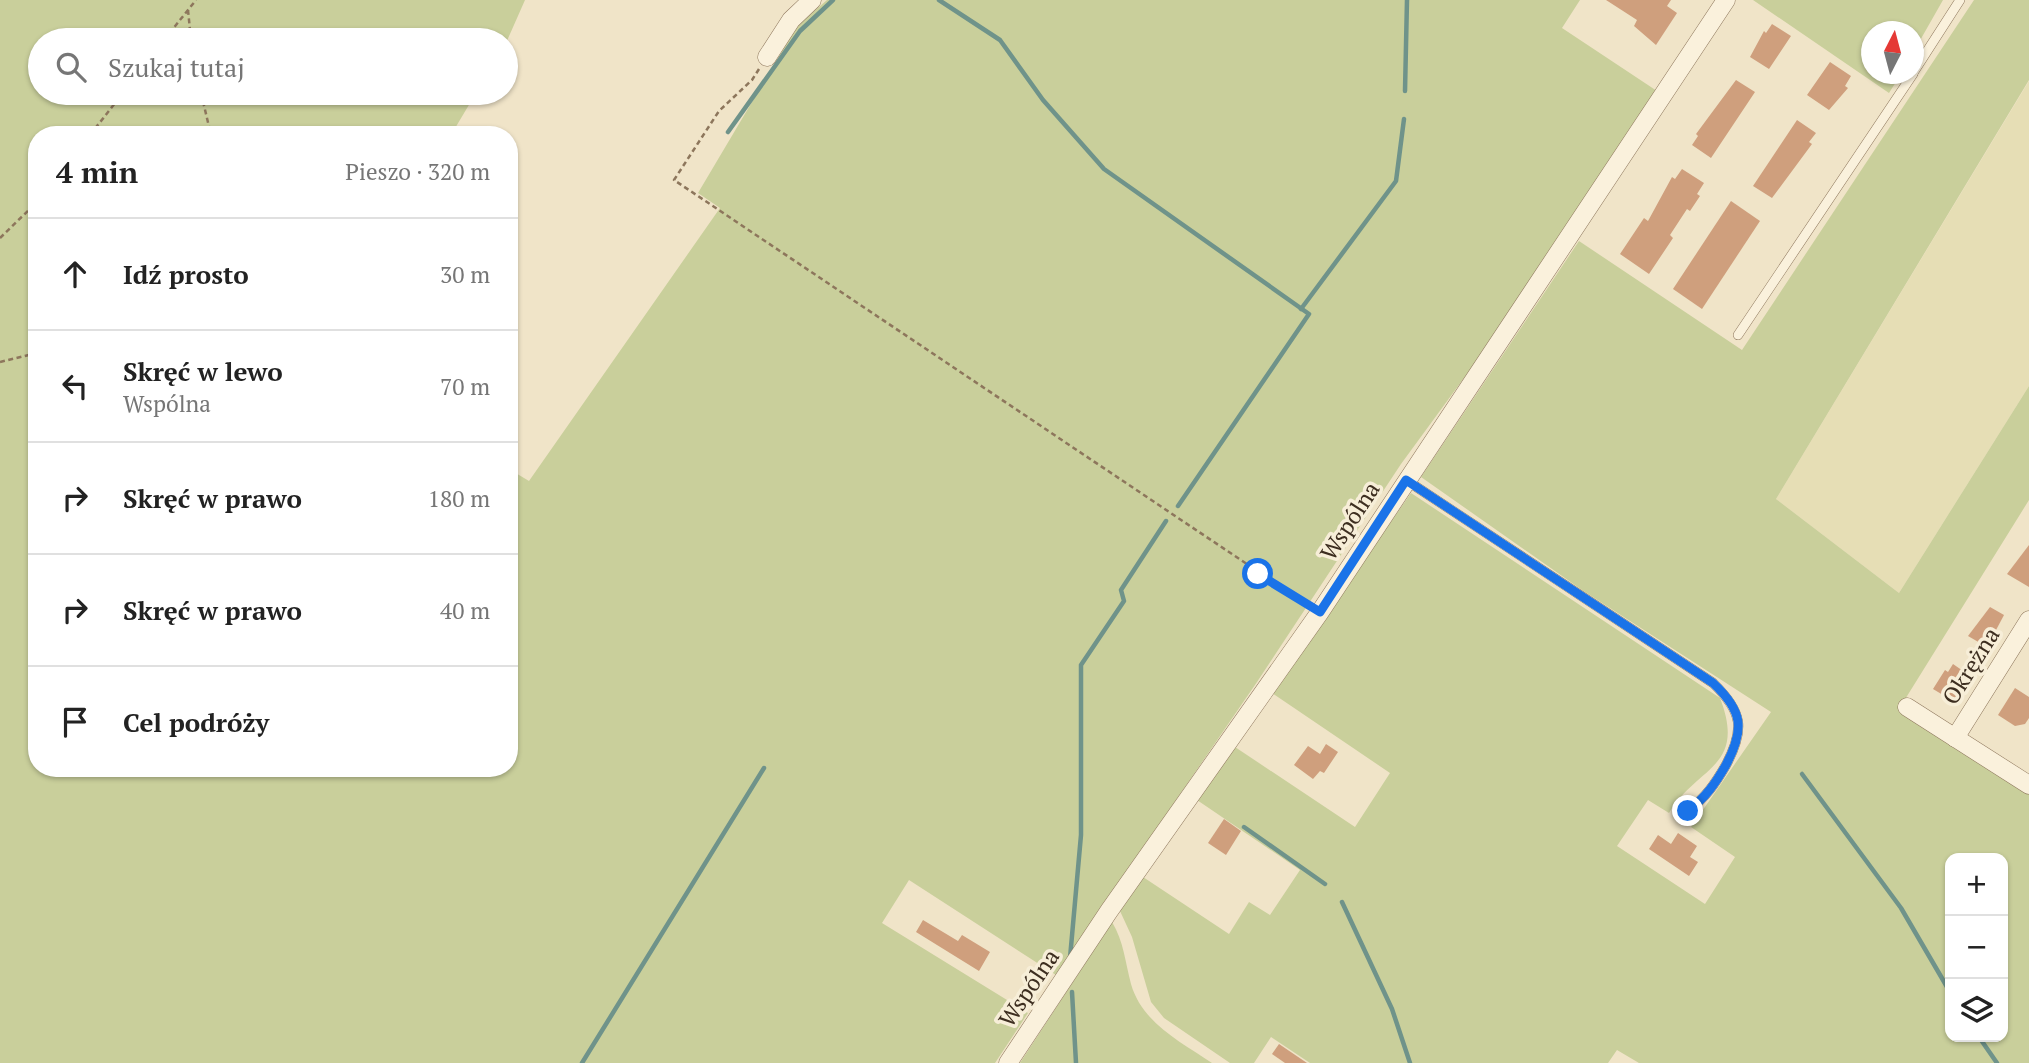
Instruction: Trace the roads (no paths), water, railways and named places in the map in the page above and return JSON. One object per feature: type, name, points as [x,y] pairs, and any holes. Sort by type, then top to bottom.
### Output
[{"type":"street","points":[[767,57],[791,20],[812,0]]},
{"type":"street","name":"Wspólna","points":[[1008,1063],[1109,911],[1320,612],[1721,2]]},
{"type":"street","name":"Okrężna","points":[[1955,738],[2029,620]]},
{"type":"street","points":[[1907,707],[2029,785]]},
{"type":"lane","points":[[1924,56],[1960,0]]},
{"type":"lane","points":[[1738,335],[1906,84]]},
{"type":"lane","points":[[1406,480],[1713,683],[1728,697],[1736,711],[1740,735],[1714,786],[1688,811]]},
{"type":"waterway","points":[[728,132],[800,31],[833,0]]},
{"type":"waterway","points":[[939,0],[1000,40],[1043,100],[1104,169],[1309,314],[1178,506]]},
{"type":"waterway","points":[[1405,91],[1407,0]]},
{"type":"waterway","points":[[1301,309],[1396,181],[1404,119]]},
{"type":"waterway","points":[[1070,958],[1081,835],[1081,665],[1124,601],[1121,590],[1166,521]]},
{"type":"waterway","points":[[582,1063],[764,768]]},
{"type":"waterway","points":[[1802,774],[1901,908],[1945,983]]},
{"type":"waterway","points":[[1244,827],[1325,884]]},
{"type":"waterway","points":[[1342,902],[1392,1009],[1410,1063]]},
{"type":"waterway","points":[[1072,992],[1076,1063]]},
{"type":"waterway","points":[[1982,1042],[1997,1063]]}]
